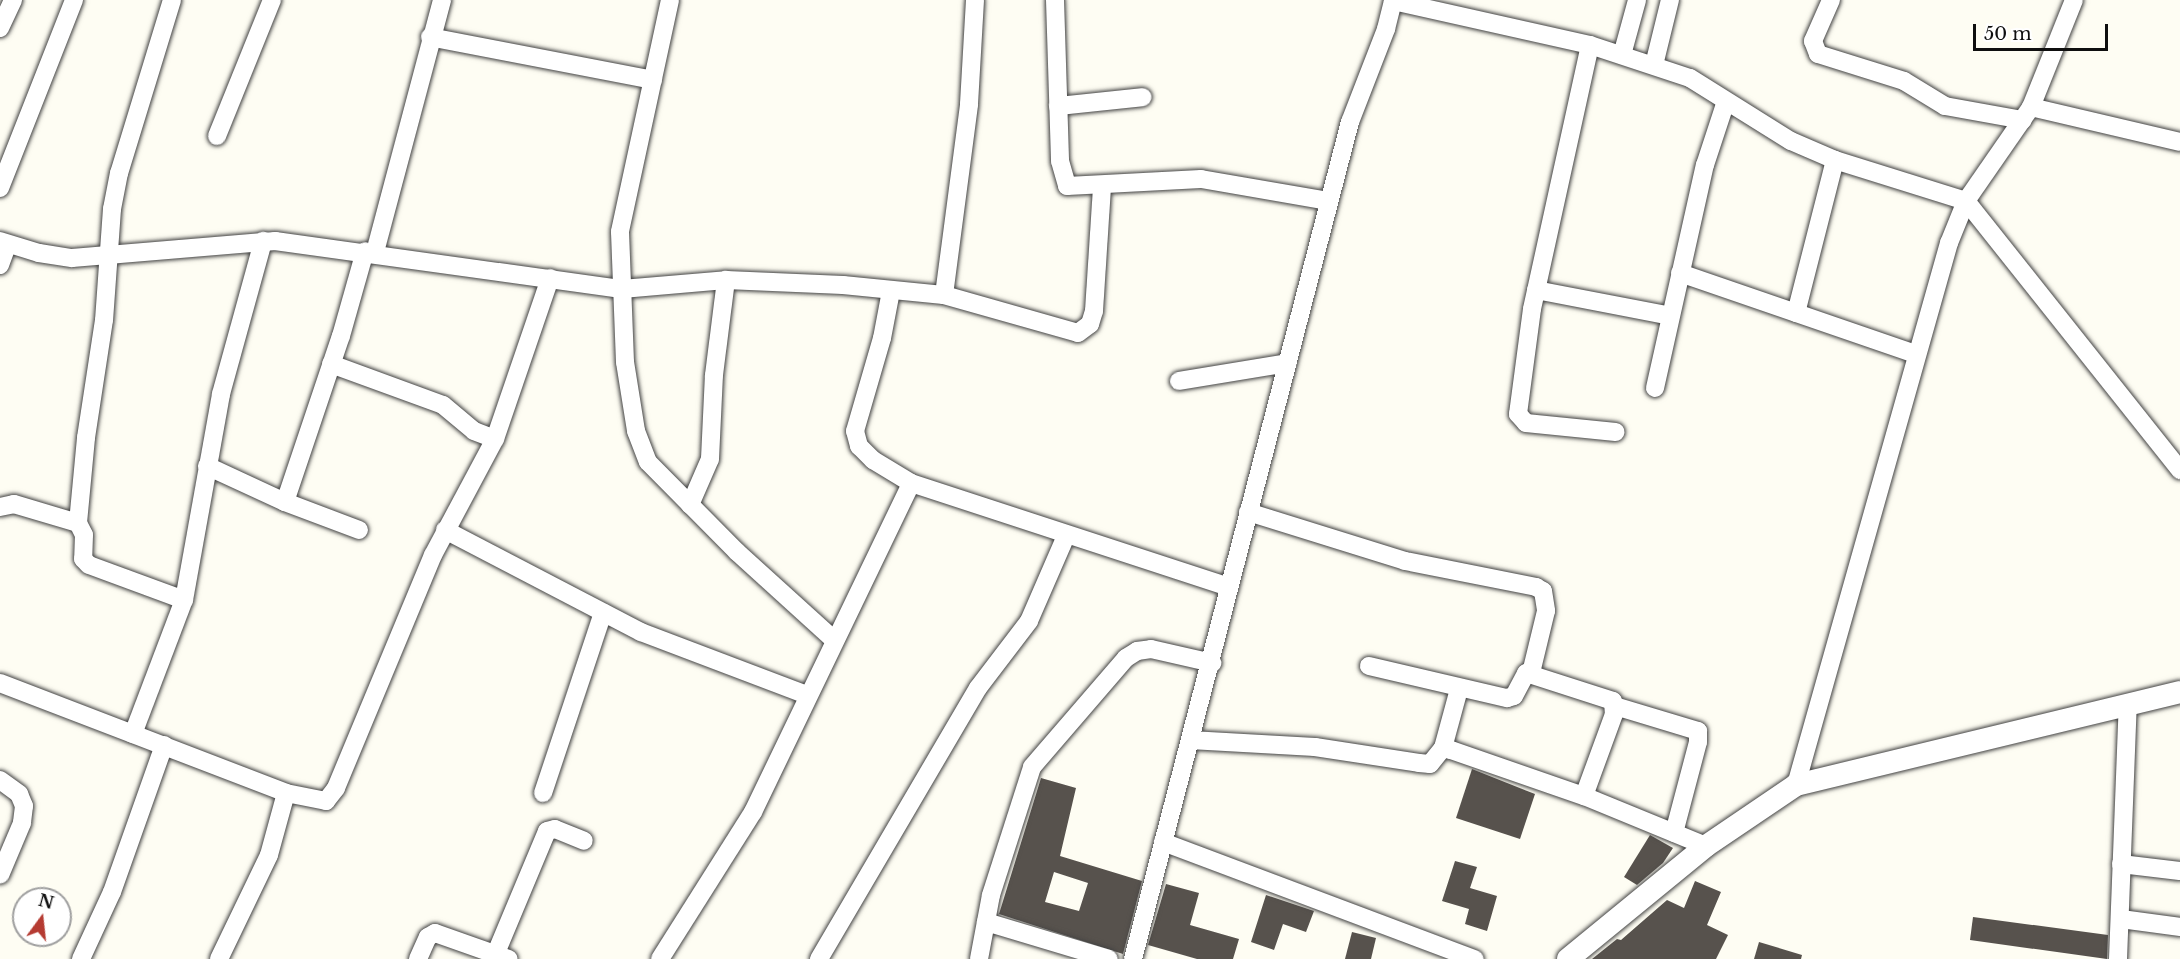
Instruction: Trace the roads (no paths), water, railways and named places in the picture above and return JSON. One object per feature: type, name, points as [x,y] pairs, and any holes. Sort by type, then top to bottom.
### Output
[{"type":"street","points":[[0,28],[13,0]]},
{"type":"street","points":[[0,189],[74,0]]},
{"type":"street","points":[[172,0],[119,173],[107,255],[104,320],[86,438],[78,523],[84,534],[83,559],[89,565],[184,600]]},
{"type":"street","points":[[217,136],[272,0]]},
{"type":"street","points":[[285,502],[370,251],[441,0]]},
{"type":"street","points":[[670,0],[620,232],[625,362],[640,446],[648,462],[690,505],[834,640]]},
{"type":"street","points":[[944,295],[969,104],[975,0]]},
{"type":"street","points":[[1055,0],[1058,106],[1064,182],[1074,188],[1201,179],[1329,201]]},
{"type":"street","points":[[1133,959],[1212,663],[1248,512],[1350,122],[1386,29],[1393,0],[1590,45],[1654,65],[1706,85],[1772,131],[1835,160],[1966,201],[2180,470]]},
{"type":"street","points":[[1622,55],[1637,0]]},
{"type":"street","points":[[1654,65],[1670,0]]},
{"type":"street","points":[[1831,0],[1813,41],[1814,50],[1818,54],[1904,81],[1945,106],[2027,113],[2180,142]]},
{"type":"street","points":[[1796,785],[1895,443],[1916,354],[1949,243],[1966,201],[2027,113],[2074,0]]},
{"type":"street","points":[[430,37],[653,80]]},
{"type":"street","points":[[1590,45],[1536,290],[1520,420],[1616,432]]},
{"type":"street","points":[[1058,106],[1143,97]]},
{"type":"street","points":[[1655,388],[1705,165],[1726,101]]},
{"type":"street","points":[[1796,313],[1835,160]]},
{"type":"street","points":[[0,265],[4,243],[72,258],[263,241],[370,251],[622,289],[726,280],[832,284],[944,295],[1065,331],[1085,330],[1092,318],[1097,289],[1102,186]]},
{"type":"street","points":[[133,734],[184,600],[221,394],[263,241]]},
{"type":"street","points":[[1680,273],[1916,354]]},
{"type":"street","points":[[0,683],[286,793],[326,801],[336,788],[445,530],[495,439],[550,278]]},
{"type":"street","points":[[690,505],[710,459],[714,375],[726,280]]},
{"type":"street","points":[[1536,290],[1671,316]]},
{"type":"street","points":[[891,291],[882,338],[855,430],[859,446],[873,460],[911,483],[1229,588]]},
{"type":"street","points":[[1179,381],[1288,363]]},
{"type":"street","points":[[331,364],[443,405],[474,431],[495,439]]},
{"type":"street","points":[[207,466],[285,502],[359,530]]},
{"type":"street","points":[[660,959],[753,812],[807,695],[911,483]]},
{"type":"street","points":[[0,507],[25,507],[78,523]]},
{"type":"street","points":[[1248,512],[1405,561],[1536,587],[1543,591],[1546,611],[1531,674]]},
{"type":"street","points":[[445,530],[603,613],[683,650],[807,695]]},
{"type":"street","points":[[819,959],[978,688],[1029,621],[1066,536]]},
{"type":"street","points":[[543,793],[603,613]]},
{"type":"street","points":[[979,959],[986,922],[1018,803],[1032,767],[1126,658],[1137,651],[1151,649],[1212,663]]},
{"type":"street","points":[[1369,666],[1459,689],[1512,698],[1522,676],[1531,674],[1607,699],[1615,706],[1698,730],[1698,742],[1674,833]]},
{"type":"street","points":[[1190,740],[1315,747],[1430,764],[1443,748],[1459,689]]},
{"type":"street","points":[[1570,959],[1706,846],[1796,785],[2180,692]]},
{"type":"street","points":[[2118,959],[2128,705]]},
{"type":"street","points":[[1584,796],[1615,706]]},
{"type":"street","points":[[81,959],[112,891],[164,745]]},
{"type":"street","points":[[1443,748],[1584,796],[1706,846]]},
{"type":"street","points":[[0,780],[19,794],[24,806],[22,823],[0,875]]},
{"type":"street","points":[[219,959],[269,855],[286,793]]},
{"type":"street","points":[[418,959],[428,937],[435,933],[502,956],[547,831],[555,829],[584,841]]},
{"type":"street","points":[[1163,842],[1475,959]]},
{"type":"street","points":[[2121,864],[2180,871]]},
{"type":"street","points":[[2121,919],[2180,927]]},
{"type":"street","points":[[986,922],[1109,959]]}]
